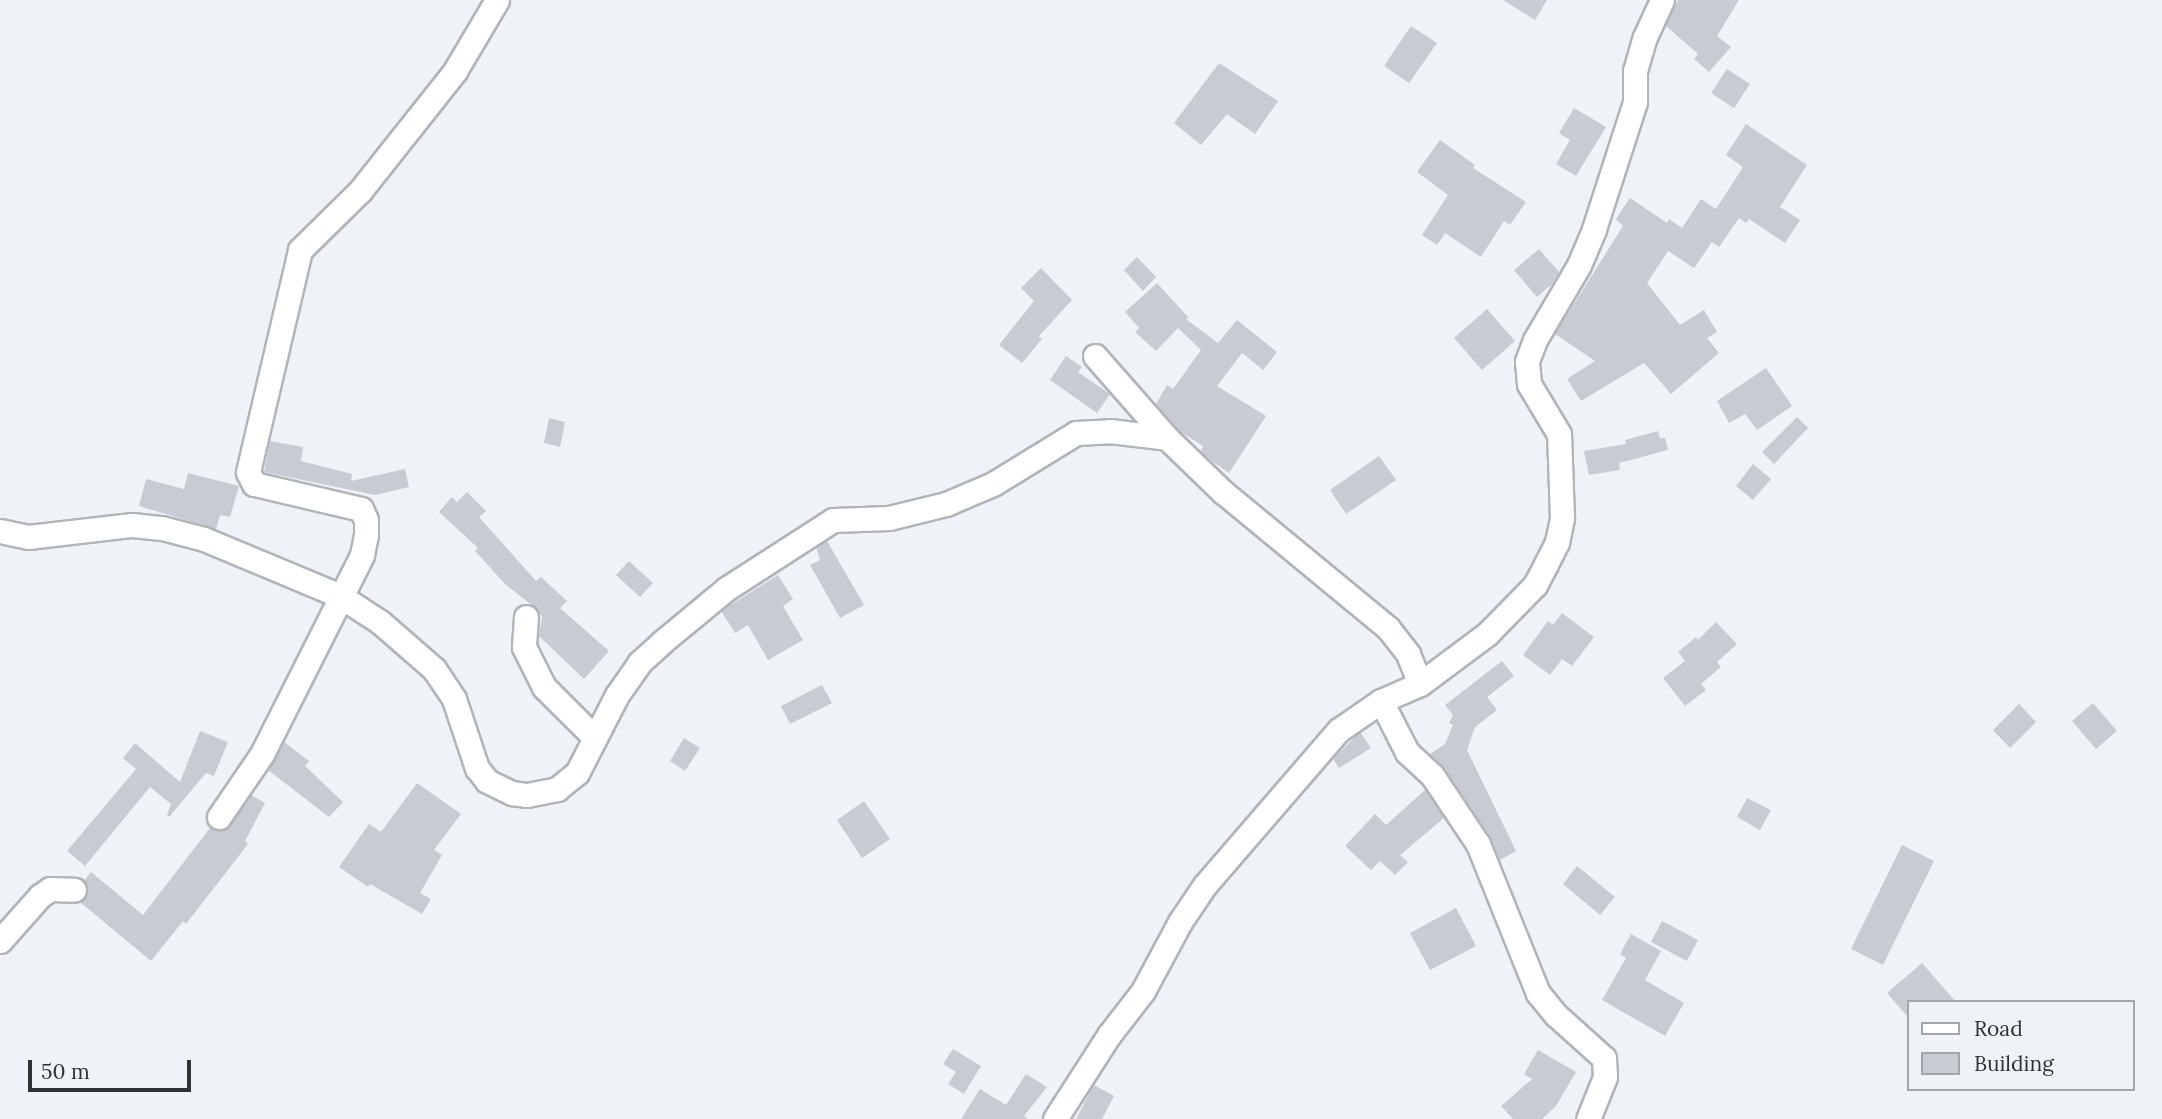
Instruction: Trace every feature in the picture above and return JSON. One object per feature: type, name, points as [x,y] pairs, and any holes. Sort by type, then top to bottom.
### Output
[{"type":"street","points":[[219,817],[262,754],[362,555],[366,520],[361,509],[254,485],[248,472],[300,250],[360,191],[455,71],[497,0]]},
{"type":"street","points":[[1055,1119],[1097,1053],[1143,991],[1180,922],[1205,885],[1339,730],[1381,701],[1420,684],[1487,634],[1535,585],[1557,542],[1562,518],[1559,434],[1529,384],[1527,361],[1535,340],[1579,265],[1594,229],[1635,102],[1634,71],[1645,37],[1662,0]]},
{"type":"street","points":[[1095,356],[1167,438],[1223,492],[1388,628],[1408,654],[1420,684]]},
{"type":"street","points":[[0,531],[28,537],[132,525],[162,528],[204,539],[340,596],[380,622],[433,669],[454,699],[477,768],[496,787],[527,795],[557,789],[577,773],[617,695],[639,663],[662,642],[726,589],[833,520],[889,518],[946,504],[993,484],[1076,433],[1101,430],[1167,438]]},
{"type":"street","points":[[526,617],[523,647],[544,687],[595,738]]},
{"type":"street","points":[[1381,701],[1407,752],[1432,775],[1478,844],[1545,1004],[1604,1058],[1605,1077],[1588,1119]]},
{"type":"street","points":[[0,941],[40,895],[50,889],[74,890]]},
{"type":"building","points":[[1503,0],[1547,0],[1535,20]]},
{"type":"building","points":[[1678,0],[1739,0],[1717,36],[1731,47],[1709,72],[1694,59],[1698,54],[1666,26]]},
{"type":"building","points":[[1411,26],[1437,43],[1409,83],[1384,66]]},
{"type":"building","points":[[1219,63],[1278,101],[1255,134],[1227,114],[1201,145],[1174,123]]},
{"type":"building","points":[[1727,69],[1750,84],[1734,108],[1711,93]]},
{"type":"building","points":[[1574,108],[1606,127],[1576,176],[1556,164],[1570,140],[1559,133]]},
{"type":"building","points":[[1746,124],[1807,165],[1780,207],[1800,220],[1785,243],[1749,219],[1746,223],[1739,218],[1719,247],[1712,242],[1694,268],[1668,251],[1647,283],[1680,325],[1704,310],[1717,332],[1707,338],[1719,353],[1671,394],[1644,363],[1581,401],[1567,379],[1595,361],[1555,334],[1623,226],[1616,219],[1630,198],[1667,223],[1669,219],[1682,228],[1701,199],[1716,209],[1743,167],[1726,155]]},
{"type":"building","points":[[1440,140],[1475,165],[1473,168],[1526,202],[1510,225],[1504,221],[1481,257],[1445,233],[1437,245],[1422,235],[1448,195],[1417,172]]},
{"type":"building","points":[[1539,249],[1559,272],[1552,284],[1537,297],[1514,270]]},
{"type":"building","points":[[1137,257],[1156,277],[1143,291],[1124,270]]},
{"type":"building","points":[[1041,268],[1072,300],[1039,336],[1042,339],[1022,363],[999,345],[1034,301],[1021,288]]},
{"type":"building","points":[[1157,283],[1188,317],[1186,319],[1218,343],[1237,320],[1277,352],[1263,370],[1242,353],[1217,386],[1266,416],[1229,473],[1201,451],[1203,446],[1181,432],[1156,404],[1167,385],[1173,389],[1201,350],[1178,328],[1156,351],[1135,332],[1139,328],[1125,312]]},
{"type":"building","points":[[1487,309],[1515,341],[1482,370],[1454,338]]},
{"type":"building","points":[[1066,356],[1082,367],[1078,372],[1110,394],[1097,413],[1050,380]]},
{"type":"building","points":[[1766,368],[1792,406],[1757,430],[1745,414],[1729,423],[1717,401]]},
{"type":"building","points":[[1797,417],[1808,428],[1774,464],[1762,452]]},
{"type":"building","points":[[549,418],[565,422],[560,447],[544,443]]},
{"type":"building","points":[[1658,431],[1660,438],[1665,438],[1668,450],[1619,463],[1620,470],[1589,475],[1584,451],[1626,444],[1625,440]]},
{"type":"building","points":[[270,441],[303,447],[301,461],[352,474],[351,481],[405,469],[409,487],[375,495],[264,472]]},
{"type":"building","points":[[1379,456],[1396,480],[1346,514],[1330,490]]},
{"type":"building","points":[[1753,464],[1771,479],[1753,500],[1736,486]]},
{"type":"building","points":[[188,473],[239,486],[230,517],[220,515],[216,529],[139,506],[146,479],[184,489]]},
{"type":"building","points":[[467,492],[486,511],[479,517],[536,581],[541,577],[567,601],[560,608],[609,651],[584,679],[539,636],[542,617],[538,610],[506,585],[475,551],[478,548],[439,512],[452,497],[457,502]]},
{"type":"building","points":[[827,541],[864,605],[840,618],[810,565],[820,560],[816,547]]},
{"type":"building","points":[[629,561],[653,583],[640,597],[616,575]]},
{"type":"building","points":[[778,575],[793,599],[783,606],[803,640],[768,660],[748,625],[735,633],[721,611]]},
{"type":"building","points":[[1562,613],[1594,637],[1572,666],[1562,659],[1550,675],[1523,655],[1548,621],[1553,625]]},
{"type":"building","points":[[1716,622],[1737,644],[1717,662],[1721,667],[1701,684],[1706,690],[1685,706],[1663,678],[1685,661],[1678,652],[1696,637],[1698,640]]},
{"type":"building","points":[[1502,661],[1514,676],[1487,697],[1497,710],[1475,727],[1467,750],[1516,851],[1500,860],[1490,836],[1444,767],[1430,754],[1445,744],[1453,725],[1449,723],[1453,715],[1445,705]]},
{"type":"building","points":[[822,685],[832,703],[790,724],[781,706]]},
{"type":"building","points":[[2093,703],[2117,731],[2096,749],[2072,721]]},
{"type":"building","points":[[2019,704],[2036,722],[2010,748],[1993,730]]},
{"type":"building","points":[[200,731],[228,742],[214,776],[206,773],[169,817],[167,815],[171,804],[150,787],[85,866],[67,851],[136,769],[123,758],[135,743],[180,782]]},
{"type":"building","points":[[1360,732],[1371,748],[1339,768],[1333,759]]},
{"type":"building","points":[[684,738],[700,748],[685,771],[670,761]]},
{"type":"building","points":[[284,742],[309,761],[305,766],[343,802],[329,817],[268,770]]},
{"type":"building","points":[[417,783],[461,814],[434,850],[442,855],[420,893],[431,899],[422,914],[370,884],[368,887],[339,867],[369,824],[381,832]]},
{"type":"building","points":[[1425,790],[1444,818],[1400,855],[1408,862],[1395,875],[1380,861],[1371,870],[1345,846],[1375,814],[1386,825]]},
{"type":"building","points":[[251,795],[265,803],[245,841],[248,844],[186,924],[183,921],[151,961],[80,902],[86,897],[88,890],[84,881],[91,872],[143,915],[210,828],[226,829]]},
{"type":"building","points":[[1747,798],[1771,810],[1760,830],[1737,817]]},
{"type":"building","points":[[864,801],[890,839],[862,858],[837,820]]},
{"type":"building","points":[[1902,845],[1934,861],[1883,965],[1851,949]]},
{"type":"building","points":[[1577,866],[1615,897],[1600,915],[1563,884]]},
{"type":"building","points":[[1456,908],[1476,946],[1430,970],[1410,933]]},
{"type":"building","points":[[1662,921],[1698,940],[1687,961],[1651,942]]},
{"type":"building","points":[[1631,934],[1661,951],[1645,980],[1684,1003],[1665,1036],[1602,1000],[1626,958],[1620,954]]},
{"type":"building","points":[[1922,963],[1954,1000],[1906,1000],[1906,1015],[1887,993]]},
{"type":"building","points":[[953,1049],[981,1066],[964,1094],[948,1084],[956,1072],[943,1064]]},
{"type":"building","points":[[1538,1050],[1576,1072],[1556,1106],[1542,1119],[1513,1119],[1501,1106],[1532,1079],[1524,1074]]},
{"type":"building","points":[[1026,1074],[1047,1087],[1024,1116],[1028,1119],[961,1119],[980,1089],[1006,1105]]},
{"type":"building","points":[[1094,1085],[1114,1096],[1102,1119],[1076,1119]]}]
